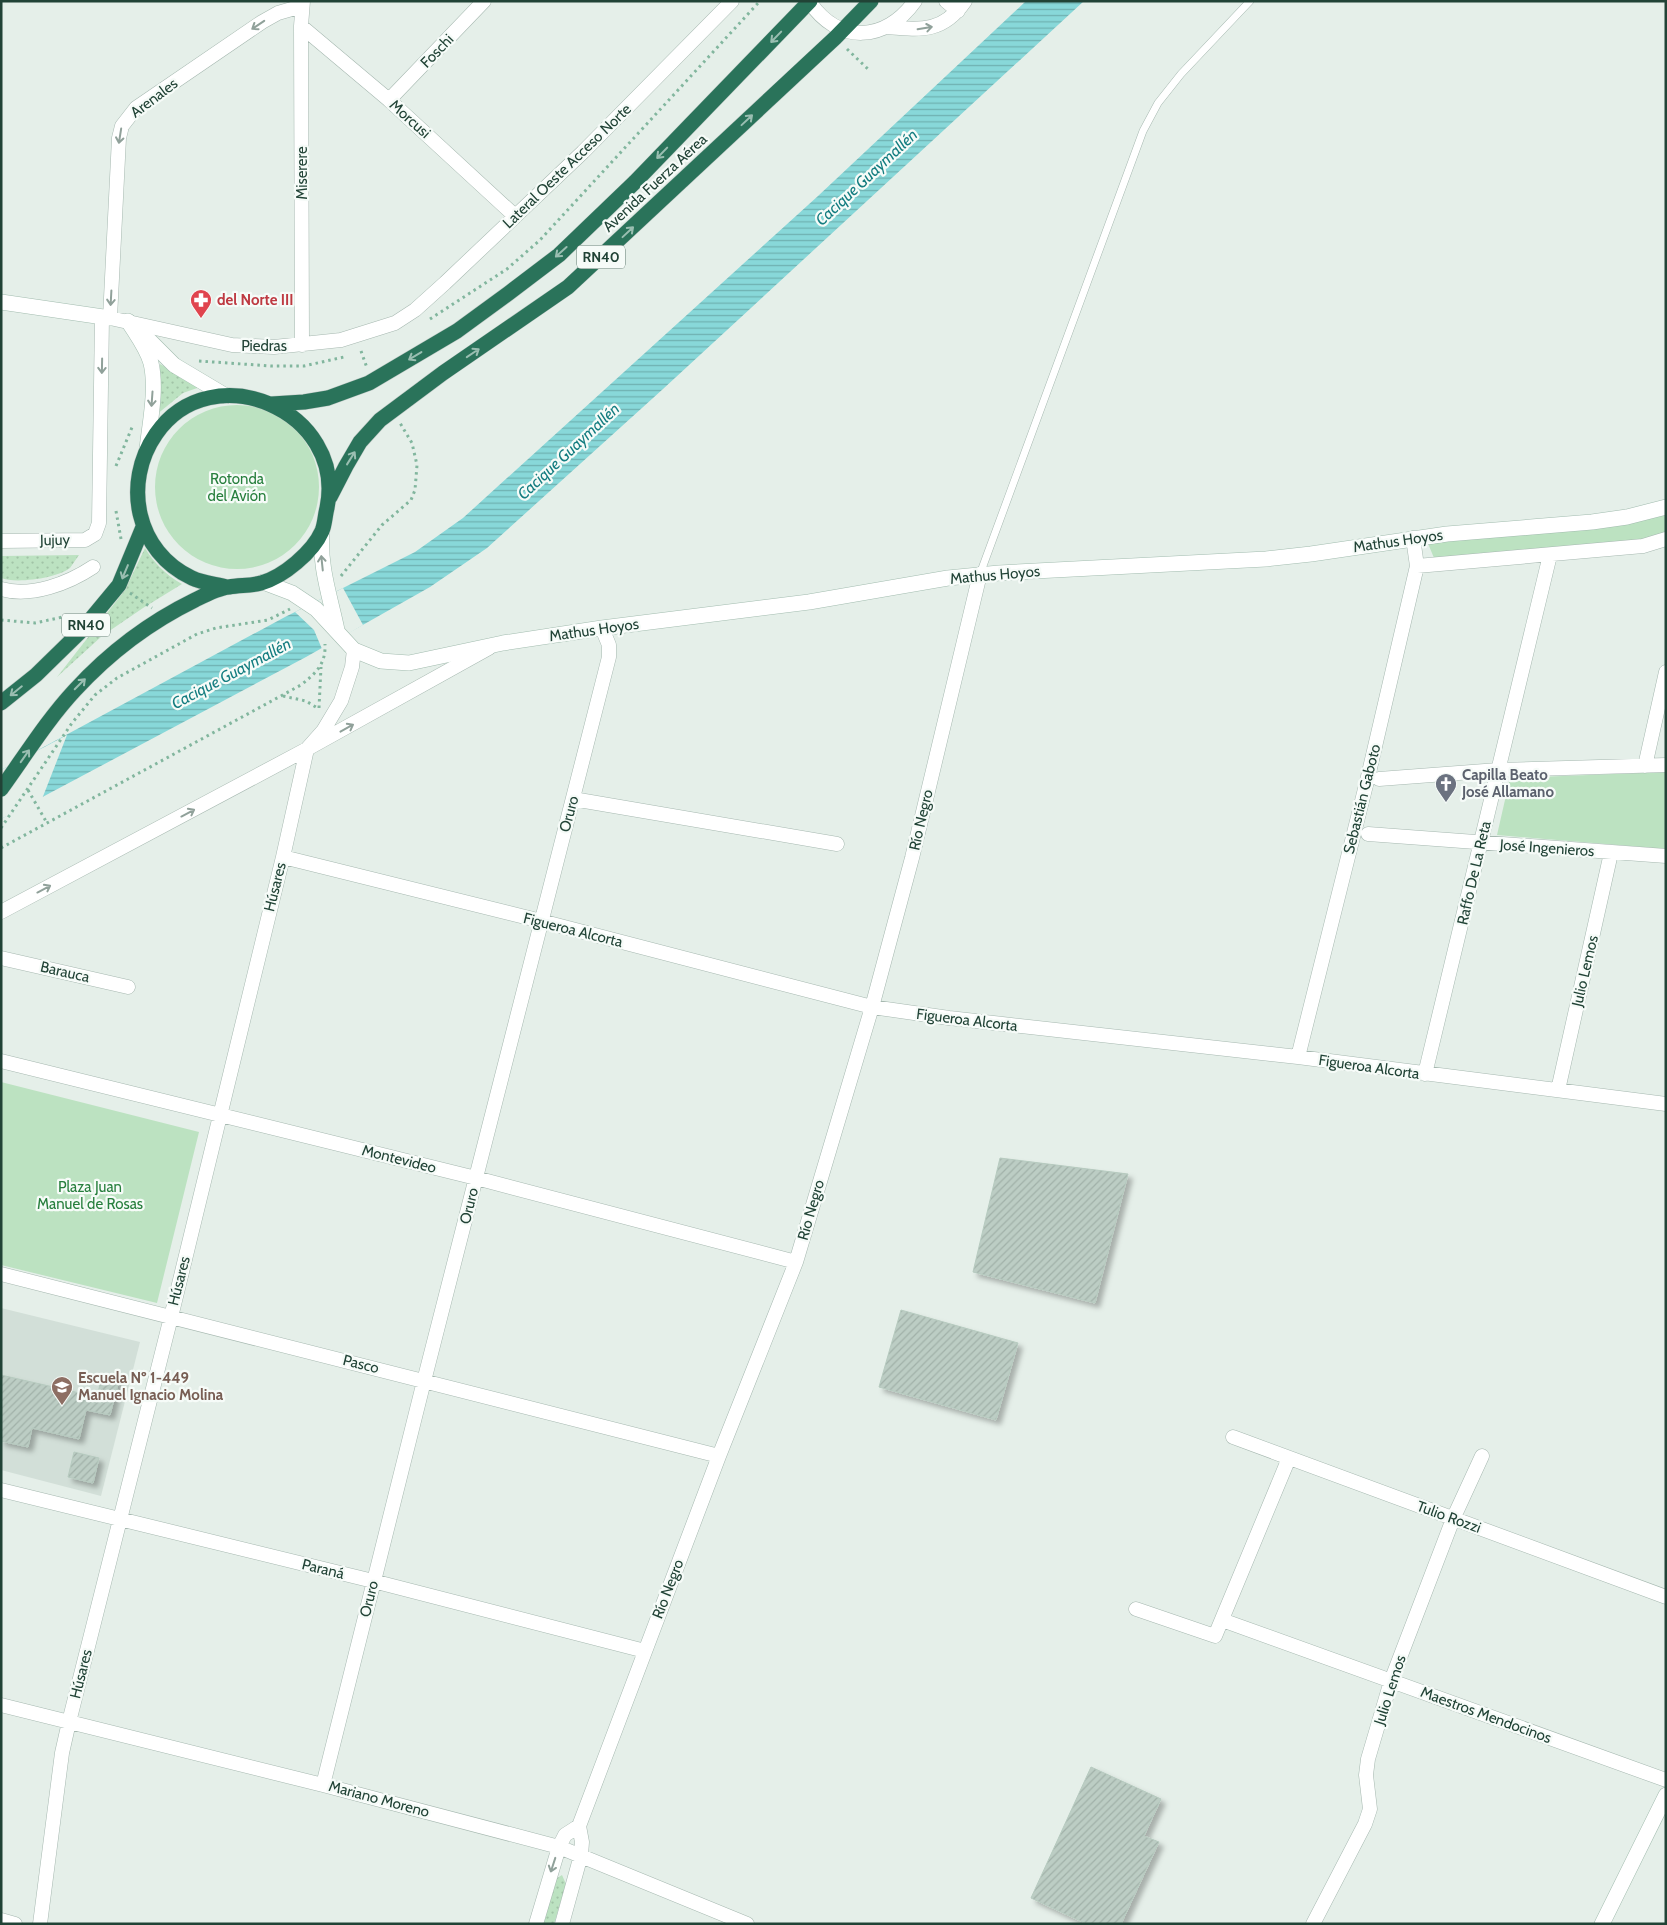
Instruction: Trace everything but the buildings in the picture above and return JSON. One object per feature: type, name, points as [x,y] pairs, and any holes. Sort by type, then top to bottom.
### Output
[{"type":"highway","name":"Avenida Fuerza Aérea","points":[[271,404],[328,398],[369,383],[457,331],[509,293],[559,255],[635,182],[810,1]]},
{"type":"highway","name":"Avenida Fuerza Aérea","points":[[328,501],[360,442],[380,420],[443,373],[568,287],[843,30],[871,1]]},
{"type":"highway","name":"RN40","points":[[1,703],[36,675],[80,632],[120,586],[143,527],[137,498],[138,472],[147,448],[157,432],[171,417],[188,406],[206,399],[226,396],[249,397],[271,404]]},
{"type":"highway","points":[[271,404],[288,413],[304,427],[316,443],[324,461],[328,481],[328,501]]},
{"type":"highway","name":"RN40","points":[[1,789],[49,722],[74,691],[101,663],[132,638],[195,600],[227,587],[248,586],[263,582],[287,570],[306,553],[322,531],[328,501]]},
{"type":"highway","points":[[143,527],[155,548],[172,566],[193,578],[227,587]]},
{"type":"main road","name":"Piedras","points":[[1,302],[106,317]]},
{"type":"main road","points":[[130,322],[174,365],[226,396]]},
{"type":"main road","points":[[130,322],[151,362],[153,379],[147,448]]},
{"type":"main road","name":"Mathus Hoyos","points":[[263,582],[292,593],[310,605],[354,650],[381,661],[409,663],[494,645],[602,628],[809,602],[980,574],[1266,559],[1447,534],[1592,522],[1627,517],[1666,507]]},
{"type":"main road","name":"Mathus Hoyos","points":[[322,531],[321,560],[340,634]]},
{"type":"main road","points":[[1602,1924],[1666,1795]]},
{"type":"street","name":"Foschi","points":[[389,100],[484,1]]},
{"type":"street","name":"Lateral Oeste Acceso Norte","points":[[395,324],[415,310],[583,152],[732,1]]},
{"type":"street","points":[[810,1],[824,19],[843,30],[860,33],[877,31],[886,27],[906,14],[915,1]]},
{"type":"street","points":[[886,27],[919,30],[947,22],[962,6],[946,1]]},
{"type":"street","name":"Miserere","points":[[302,345],[301,26],[303,3]]},
{"type":"street","name":"Arenales","points":[[99,523],[106,317],[122,126],[136,108],[262,22],[303,3]]},
{"type":"street","name":"Morcusi","points":[[301,26],[389,100],[515,216]]},
{"type":"street","name":"Piedras","points":[[106,317],[232,345],[274,347],[341,340],[395,324]]},
{"type":"street","name":"Jujuy","points":[[1,541],[85,540],[95,534],[99,523]]},
{"type":"street","name":"Sebastián Gaboto","points":[[1298,1057],[1367,781],[1417,566],[1413,538]]},
{"type":"street","name":"Mathus Hoyos","points":[[1417,566],[1644,546],[1666,539]]},
{"type":"street","name":"Raffo De La Reta","points":[[1425,1074],[1550,555]]},
{"type":"street","points":[[1,589],[10,592],[47,589],[74,579],[93,567]]},
{"type":"street","name":"Río Negro","points":[[562,1924],[581,1855],[582,1842],[579,1826],[719,1456],[796,1262],[872,1007],[912,858],[980,574]]},
{"type":"street","name":"Oruro","points":[[324,1785],[373,1581],[609,657],[609,645],[602,628]]},
{"type":"street","points":[[1,912],[307,749],[494,645]]},
{"type":"street","points":[[307,749],[324,731],[341,701],[350,676],[354,650]]},
{"type":"street","points":[[1645,766],[1666,672]]},
{"type":"street","name":"Húsares","points":[[40,1924],[62,1753],[69,1722],[220,1115],[283,857],[307,749]]},
{"type":"street","points":[[1379,778],[1498,770],[1666,765]]},
{"type":"street","points":[[573,799],[837,844]]},
{"type":"street","name":"José Ingenieros","points":[[1368,834],[1666,856]]},
{"type":"street","name":"Julio Lemos","points":[[1558,1090],[1611,853]]},
{"type":"street","name":"Figueroa Alcorta","points":[[283,857],[541,921],[872,1007],[949,1018],[1298,1057],[1666,1104]]},
{"type":"street","name":"Barauca","points":[[1,958],[128,987]]},
{"type":"street","name":"Montevideo","points":[[1,1061],[476,1178],[796,1262]]},
{"type":"street","name":"Pasco","points":[[1,1274],[719,1456]]},
{"type":"street","name":"Tulio Rozzi","points":[[1233,1437],[1666,1597]]},
{"type":"street","name":"Julio Lemos","points":[[1313,1924],[1365,1824],[1370,1809],[1366,1775],[1368,1759],[1391,1681],[1453,1518],[1482,1456]]},
{"type":"street","points":[[1136,1609],[1216,1636],[1289,1458]]},
{"type":"street","name":"Paraná","points":[[1,1490],[373,1581],[645,1651]]},
{"type":"street","name":"Maestros Mendocinos","points":[[1222,1620],[1666,1780]]},
{"type":"street","name":"Mariano Moreno","points":[[1,1705],[324,1785],[559,1847],[747,1924]]},
{"type":"street","name":"Río Negro","points":[[536,1924],[559,1847],[565,1835],[579,1826]]},
{"type":"street","points":[[1,1920],[15,1924]]},
{"type":"lane","points":[[980,574],[1143,131],[1158,103],[1181,74],[1250,1]]},
{"type":"path","points":[[120,586],[164,617]]},
{"type":"path","points":[[1,620],[35,623],[72,615]]},
{"type":"path","points":[[1,848],[301,685],[321,666],[324,661],[326,646]]},
{"type":"path","points":[[321,666],[319,709],[324,731]]},
{"type":"path","points":[[282,696],[306,701],[319,709]]},
{"type":"path","points":[[1,828],[62,738]]},
{"type":"path","points":[[28,790],[47,823]]},
{"type":"shaded area","name":"Escuela Nº 1-449 Manuel Ignacio Molina","points":[[1,1308],[140,1342],[101,1496],[1,1470]]},
{"type":"green space","points":[[160,364],[200,387],[183,393],[156,415]]},
{"type":"green space","name":"Rotonda del Avión","points":[[245,405],[261,408],[276,414],[301,435],[310,448],[316,463],[319,487],[318,503],[310,526],[289,551],[276,560],[261,566],[229,569],[213,566],[191,556],[168,533],[156,503],[155,479],[158,463],[168,441],[191,418],[221,406]]},
{"type":"green space","points":[[1666,509],[1666,533],[1639,541],[1434,558],[1427,541]]},
{"type":"green space","points":[[145,548],[161,568],[182,584],[102,636],[57,677],[125,590]]},
{"type":"green space","points":[[79,555],[70,568],[56,575],[26,580],[1,578],[1,556]]},
{"type":"green space","points":[[1666,772],[1666,849],[1497,835],[1510,778]]},
{"type":"green space","name":"Plaza Juan Manuel de Rosas","points":[[1,1082],[199,1132],[157,1303],[1,1265]]},
{"type":"green space","points":[[562,1875],[566,1884],[554,1924],[542,1924],[554,1880]]},
{"type":"water","name":"Cacique Guaymallén","points":[[1026,1],[1084,1],[663,389],[487,548],[430,587],[306,657],[1,819],[1,770],[285,617],[415,552],[463,518],[818,196]]},
{"type":"pier","points":[[343,588],[363,625],[322,649],[314,630],[295,612]]},
{"type":"pier","points":[[67,735],[42,799],[1,819],[1,770]]},
{"type":"place","name":"del Norte III","points":[[201,319]]},
{"type":"place","name":"Capilla Beato José Allamano","points":[[1446,803]]},
{"type":"place","name":"Escuela Nº 1-449 Manuel Ignacio Molina","points":[[62,1406]]}]
